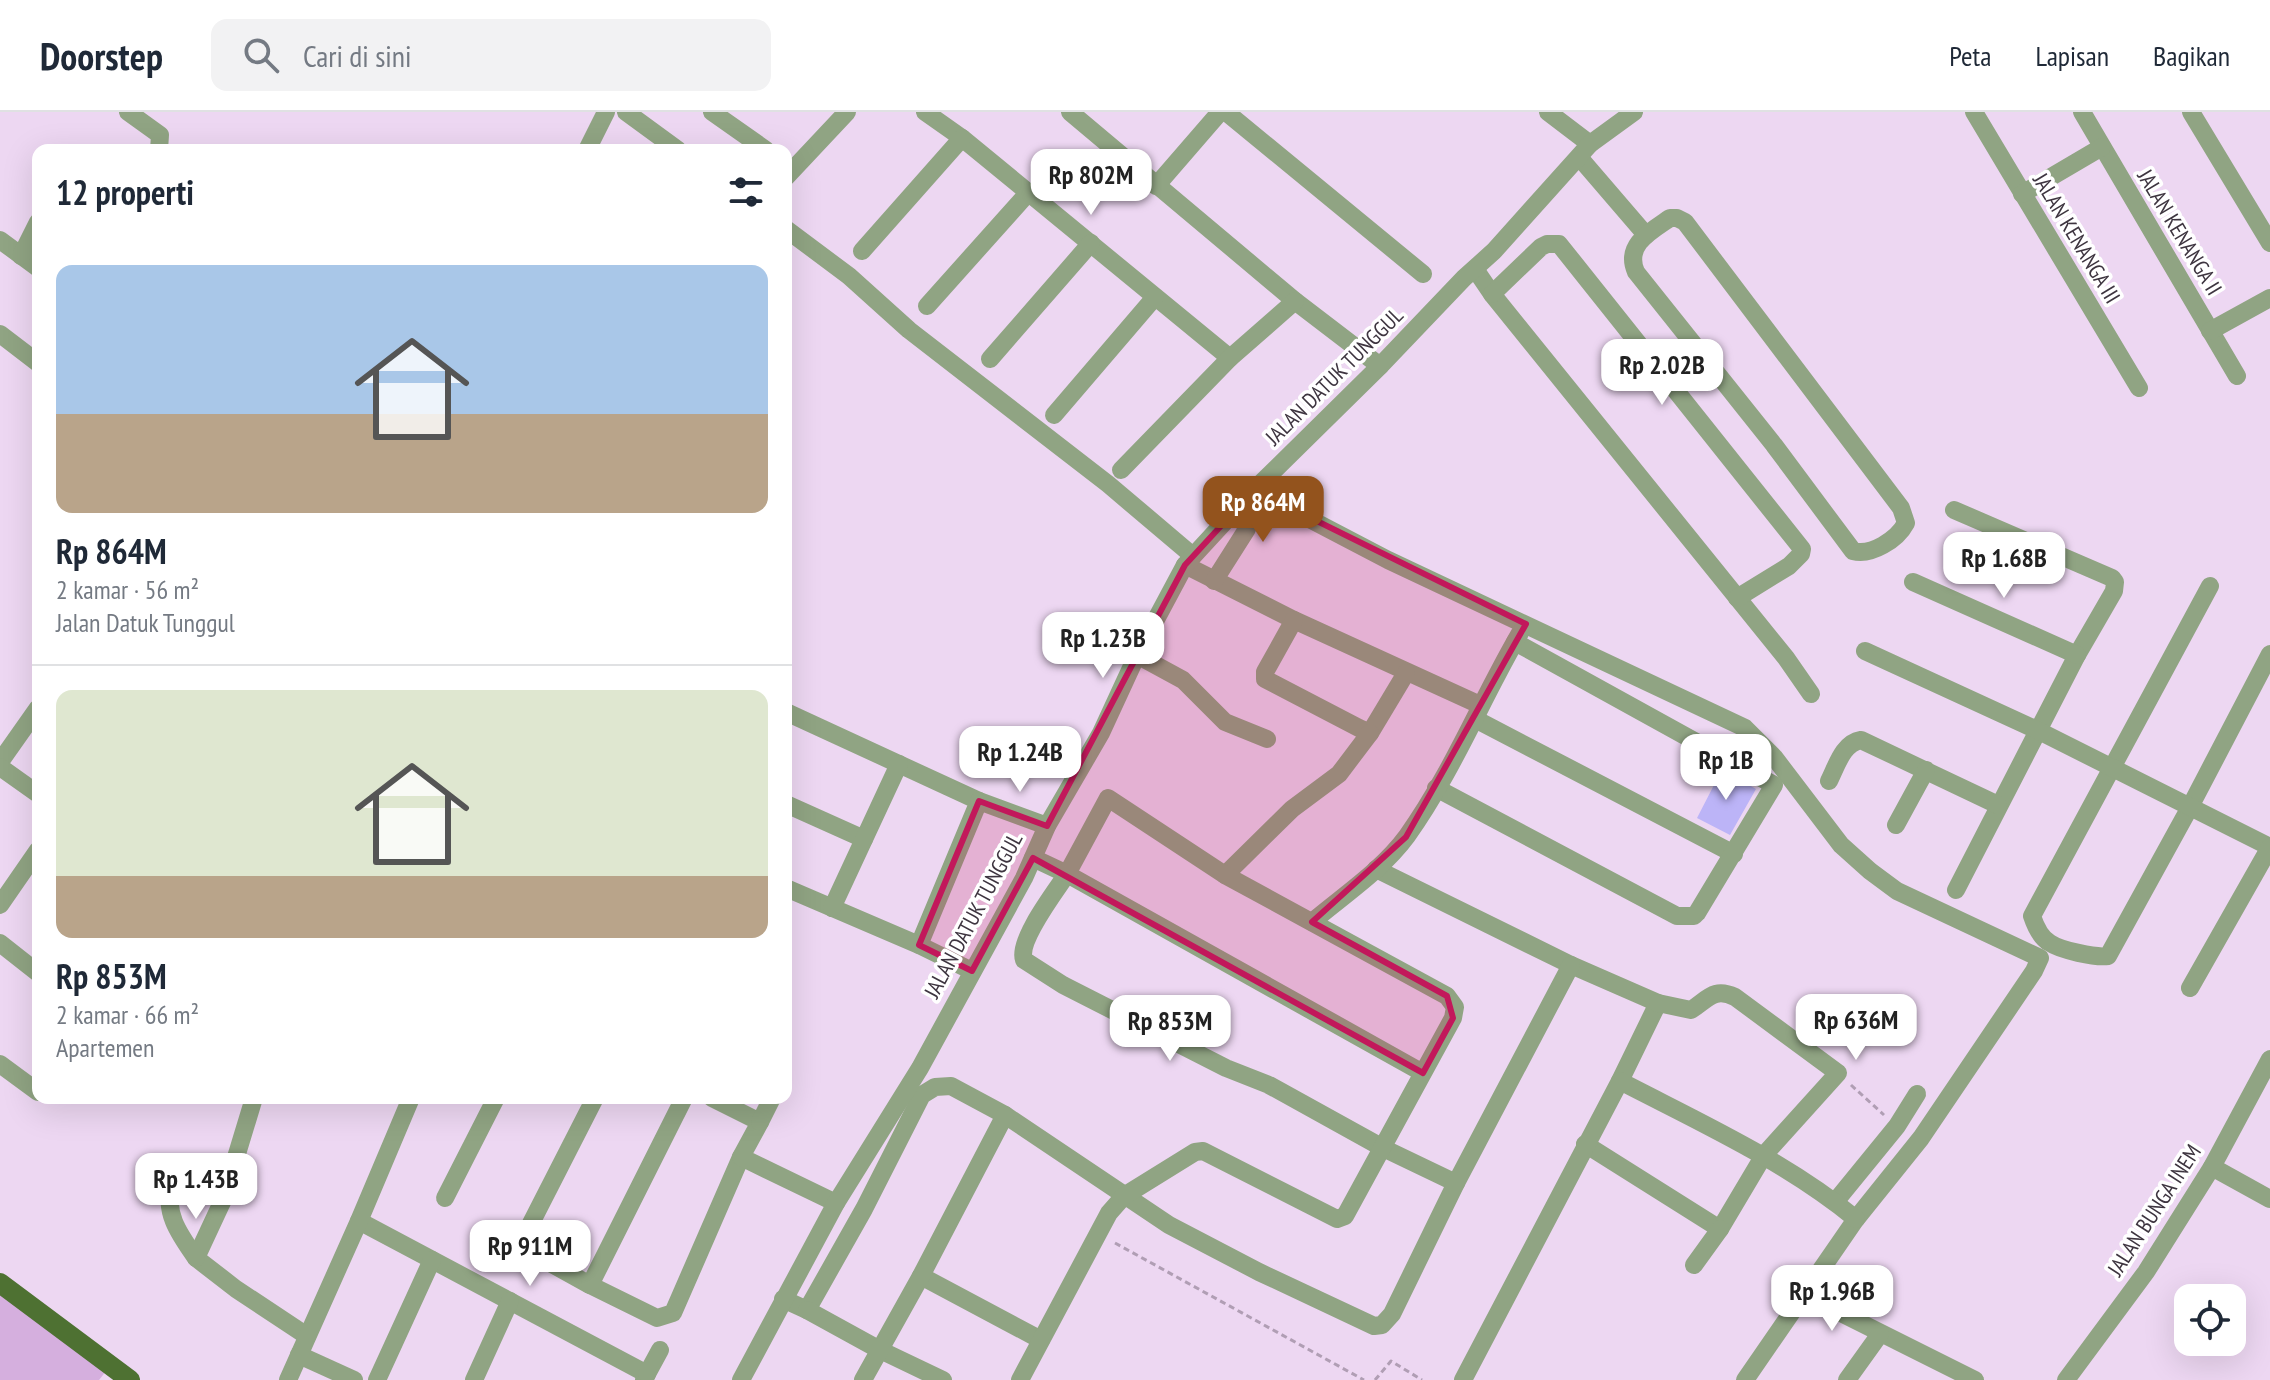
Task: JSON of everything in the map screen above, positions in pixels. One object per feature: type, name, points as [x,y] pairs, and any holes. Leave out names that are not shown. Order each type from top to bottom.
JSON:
[{"type":"main road","points":[[0,1283],[130,1380]]},
{"type":"street","points":[[128,112],[160,135],[159,144]]},
{"type":"street","points":[[590,144],[606,112]]},
{"type":"street","points":[[626,112],[670,144]]},
{"type":"street","points":[[712,112],[757,144]]},
{"type":"street","points":[[792,167],[847,112]]},
{"type":"street","points":[[925,112],[962,138],[1230,358]]},
{"type":"street","points":[[1070,112],[1295,301],[1380,366]]},
{"type":"street","points":[[1156,186],[1220,112]]},
{"type":"street","points":[[1226,112],[1423,274]]},
{"type":"street","points":[[1548,112],[1585,151],[1646,235]]},
{"type":"street","name":"JALAN DATUK TUNGGUL","points":[[741,1380],[836,1203],[920,1068],[1033,858],[1047,826],[1101,733],[1137,655],[1189,561],[1254,490],[1475,269],[1585,151],[1634,112]]},
{"type":"street","name":"JALAN KENANGA III","points":[[1974,112],[2139,388]]},
{"type":"street","name":"JALAN KENANGA II","points":[[2082,112],[2237,376]]},
{"type":"street","points":[[2191,112],[2270,243]]},
{"type":"street","points":[[862,251],[962,138]]},
{"type":"street","points":[[2022,194],[2102,147]]},
{"type":"street","points":[[927,306],[1028,193]]},
{"type":"street","points":[[1670,218],[1685,222],[1893,497],[1906,523],[1902,530],[1871,552],[1853,551],[1774,445],[1636,272],[1633,256],[1636,245],[1646,235],[1670,218]]},
{"type":"street","points":[[792,233],[849,276],[909,330],[1108,484],[1214,581],[1406,673],[1734,854]]},
{"type":"street","points":[[21,256],[32,234]]},
{"type":"street","points":[[0,240],[32,264]]},
{"type":"street","points":[[990,359],[1091,243]]},
{"type":"street","points":[[1492,294],[1541,247],[1559,244],[1802,549],[1789,566],[1737,598]]},
{"type":"street","points":[[1475,269],[1786,658],[1811,694]]},
{"type":"street","points":[[1054,415],[1155,297]]},
{"type":"street","points":[[2210,331],[2270,298]]},
{"type":"street","points":[[1121,470],[1230,358],[1295,301]]},
{"type":"street","points":[[0,334],[32,358]]},
{"type":"street","points":[[1254,490],[1388,560],[1745,728],[1774,757],[1841,845],[1897,891],[2045,950],[2098,958],[2108,956],[2270,654]]},
{"type":"street","points":[[1954,510],[2112,578],[2115,582],[2114,591],[2037,730],[1956,890]]},
{"type":"street","points":[[1214,581],[1247,529],[1245,523],[1232,514]]},
{"type":"street","points":[[1913,582],[2077,655]]},
{"type":"street","points":[[1745,1380],[1856,1219],[1921,1138],[2034,971],[2045,950],[2032,916],[2210,586]]},
{"type":"street","points":[[1294,620],[1265,672],[1265,679],[1370,733]]},
{"type":"street","points":[[1312,922],[1376,869],[1406,837],[1526,624]]},
{"type":"street","points":[[1436,788],[1677,916],[1694,916],[1774,785],[1515,642]]},
{"type":"street","points":[[1865,651],[2037,730],[2270,847],[2190,988]]},
{"type":"street","points":[[1137,655],[1183,680],[1225,722],[1267,739]]},
{"type":"street","points":[[1225,875],[1292,809],[1339,774],[1370,733],[1406,673]]},
{"type":"street","points":[[792,715],[979,801],[1047,826]]},
{"type":"street","points":[[32,717],[0,765],[32,789]]},
{"type":"street","points":[[1829,781],[1846,748],[1861,740],[1998,805]]},
{"type":"street","points":[[832,908],[899,764]]},
{"type":"street","points":[[1896,825],[1926,770]]},
{"type":"street","points":[[1020,1380],[1109,1213],[1124,1196],[1195,1152],[1203,1151],[1337,1219],[1345,1216],[1383,1148],[1453,1018],[1455,1007],[1447,996],[1225,875],[1108,798],[1067,874],[1026,939],[1021,953],[1024,960],[1063,985],[1226,1068],[1269,1085],[1383,1148],[1456,1183]]},
{"type":"street","points":[[919,945],[979,801]]},
{"type":"street","points":[[792,807],[864,839]]},
{"type":"street","points":[[1033,858],[1067,874],[1423,1073]]},
{"type":"street","points":[[0,905],[32,859]]},
{"type":"street","points":[[1376,869],[1571,965],[1658,1003],[1691,1010],[1714,993],[1724,992],[1838,1073],[1764,1155],[1720,1229],[1694,1265]]},
{"type":"street","points":[[792,891],[972,971]]},
{"type":"street","points":[[0,943],[32,968]]},
{"type":"street","points":[[807,1310],[864,1209],[922,1095],[935,1087],[951,1086],[1005,1115],[1169,1225],[1374,1326],[1382,1325],[1392,1314],[1456,1183],[1571,965]]},
{"type":"street","points":[[1463,1380],[1658,1003]]},
{"type":"street","name":"JALAN BUNGA INEM","points":[[2066,1380],[2146,1272],[2212,1167],[2262,1097],[2270,1059]]},
{"type":"street","points":[[0,1064],[32,1088]]},
{"type":"street","points":[[1620,1081],[1764,1155],[1856,1219]]},
{"type":"street","points":[[1835,1202],[1897,1126],[1917,1094]]},
{"type":"street","points":[[196,1258],[223,1200],[252,1104]]},
{"type":"street","points":[[288,1380],[408,1104]]},
{"type":"street","points":[[445,1198],[493,1104]]},
{"type":"street","points":[[592,1104],[525,1235],[523,1248],[657,1318],[673,1313],[741,1157],[769,1104]]},
{"type":"street","points":[[590,1285],[681,1104]]},
{"type":"street","points":[[724,1104],[760,1122]]},
{"type":"street","points":[[863,1380],[1005,1115]]},
{"type":"street","points":[[1585,1144],[1720,1229]]},
{"type":"street","points":[[741,1157],[836,1203]]},
{"type":"street","points":[[2212,1167],[2270,1199]]},
{"type":"street","points":[[172,1182],[168,1196],[174,1228],[196,1258],[307,1336]]},
{"type":"street","points":[[359,1221],[646,1377],[660,1350]]},
{"type":"street","points":[[377,1380],[432,1260]]},
{"type":"street","points":[[921,1276],[1041,1340]]},
{"type":"street","points":[[1803,1294],[1880,1334],[1946,1374],[1975,1380]]},
{"type":"street","points":[[783,1299],[943,1380]]},
{"type":"street","points":[[474,1380],[510,1301]]},
{"type":"street","points":[[1847,1380],[1880,1334]]},
{"type":"street","points":[[299,1355],[354,1380]]},
{"type":"path","points":[[1838,1073],[1897,1126]]},
{"type":"path","points":[[1098,1234],[1364,1380]]},
{"type":"path","points":[[1375,1380],[1391,1361],[1422,1380]]},
{"type":"highlighted area","points":[[1254,490],[1526,624],[1406,837],[1312,922],[1447,996],[1453,1018],[1423,1073],[1033,858],[972,971],[919,945],[979,801],[1047,826],[1185,565]]},
{"type":"shaded area","points":[[0,1281],[110,1366],[99,1380],[0,1380]]},
{"type":"building","points":[[1719,768],[1756,789],[1730,835],[1697,818]]}]
